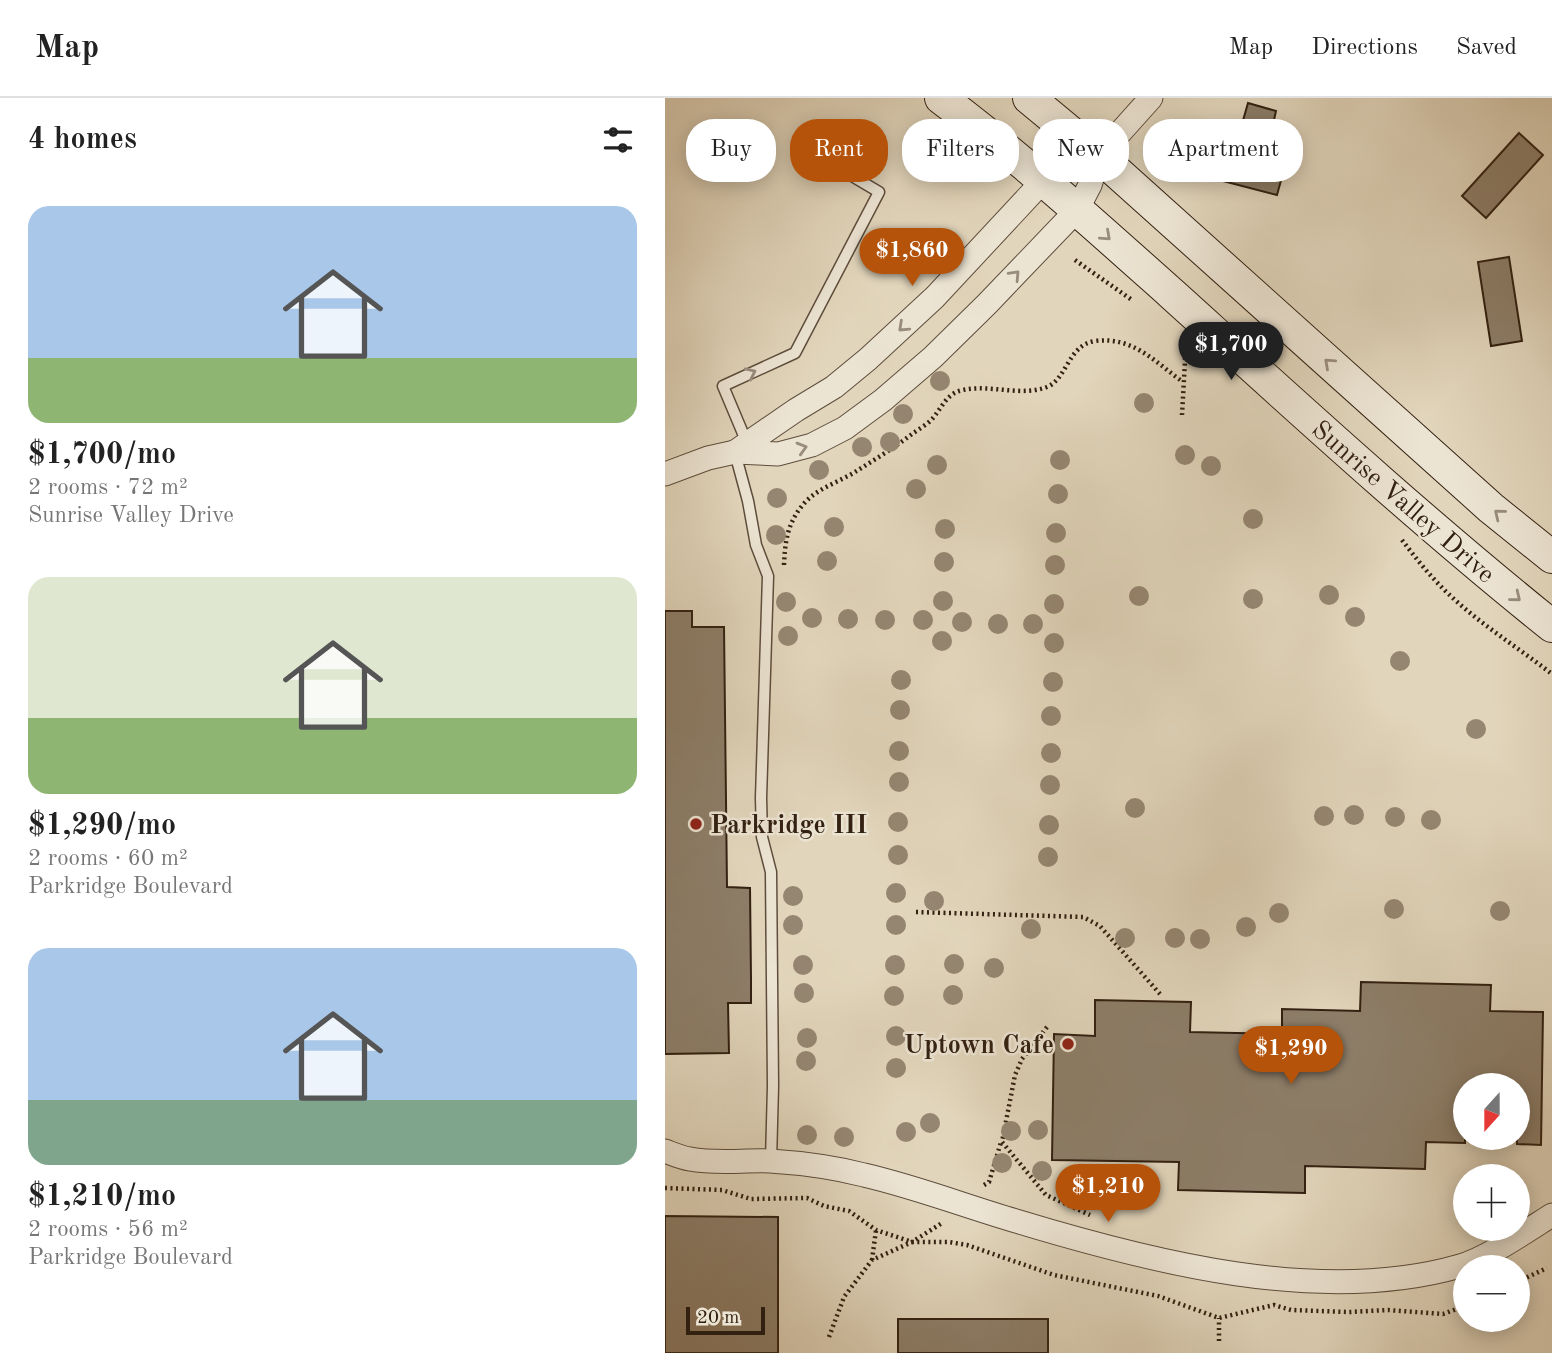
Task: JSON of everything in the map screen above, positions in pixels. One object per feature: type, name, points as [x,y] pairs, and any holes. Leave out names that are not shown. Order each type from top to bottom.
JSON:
[{"type":"main road","name":"Sunrise Valley Drive","points":[[941,98],[1033,172]]},
{"type":"main road","name":"Sunrise Valley Drive","points":[[1029,98],[1054,119]]},
{"type":"main road","name":"Sunrise Valley Drive","points":[[1044,182],[1430,526],[1552,626]]},
{"type":"main road","name":"Sunrise Valley Drive","points":[[1128,182],[1470,489],[1552,557]]},
{"type":"street","points":[[1129,123],[1151,98]]},
{"type":"street","points":[[665,474],[741,447],[834,387],[935,297],[1042,182]]},
{"type":"street","points":[[741,447],[778,454],[812,445],[845,428],[933,357],[987,304],[1077,210],[1091,182]]},
{"type":"street","points":[[665,1151],[690,1159],[829,1166],[913,1186],[1016,1221],[1130,1253],[1224,1271],[1306,1282],[1389,1281],[1462,1266],[1520,1236],[1552,1215]]},
{"type":"lane","points":[[771,1161],[771,872],[762,837],[761,798],[768,576],[756,545],[741,447],[723,386],[795,353],[879,192],[862,182]]},
{"type":"path","points":[[1182,415],[1187,339]]},
{"type":"path","points":[[784,577],[786,532],[800,507],[812,495],[892,449],[932,420],[947,397],[962,390],[993,388],[1029,392],[1051,386],[1076,350],[1094,341],[1127,342],[1145,352],[1183,382]]},
{"type":"path","points":[[916,912],[1083,917],[1100,926],[1160,994]]},
{"type":"path","points":[[958,1201],[989,1182],[1002,1142],[1015,1075],[1022,1059],[1047,1027]]},
{"type":"path","points":[[1002,1142],[1046,1195],[1092,1216]]},
{"type":"path","points":[[665,1188],[722,1190],[751,1199],[807,1198],[824,1206],[849,1211],[876,1230],[912,1242],[967,1245],[1054,1275],[1158,1296],[1219,1318],[1274,1304],[1291,1310],[1388,1310],[1443,1314],[1453,1310]]},
{"type":"path","points":[[829,1337],[844,1297],[871,1260],[876,1230]]},
{"type":"path","points":[[871,1260],[912,1242]]},
{"type":"path","points":[[1530,1276],[1547,1268]]},
{"type":"path","points":[[1219,1318],[1219,1341]]},
{"type":"building","points":[[1248,103],[1276,111],[1274,119],[1243,119]]},
{"type":"building","points":[[1519,133],[1543,155],[1486,218],[1462,196]]},
{"type":"building","points":[[1227,182],[1281,182],[1277,195]]},
{"type":"building","points":[[1509,257],[1522,341],[1491,346],[1478,262]]},
{"type":"building","name":"Parkridge III","points":[[665,611],[692,611],[692,627],[724,627],[727,887],[750,888],[751,1003],[728,1003],[729,1053],[665,1054]]},
{"type":"building","points":[[1361,982],[1491,985],[1490,1011],[1543,1012],[1541,1145],[1530,1145],[1530,1073],[1453,1073],[1453,1143],[1426,1142],[1425,1169],[1305,1166],[1305,1193],[1178,1190],[1179,1162],[1052,1160],[1054,1034],[1095,1036],[1095,1000],[1191,1002],[1190,1032],[1282,1034],[1282,1009],[1360,1011]]},
{"type":"building","points":[[665,1216],[778,1217],[778,1353],[665,1353]]},
{"type":"building","points":[[898,1319],[1048,1319],[1048,1353],[898,1353]]},
{"type":"place","name":"Parkridge III","points":[[696,824]]},
{"type":"place","name":"Uptown Cafe","points":[[1068,1044]]}]
